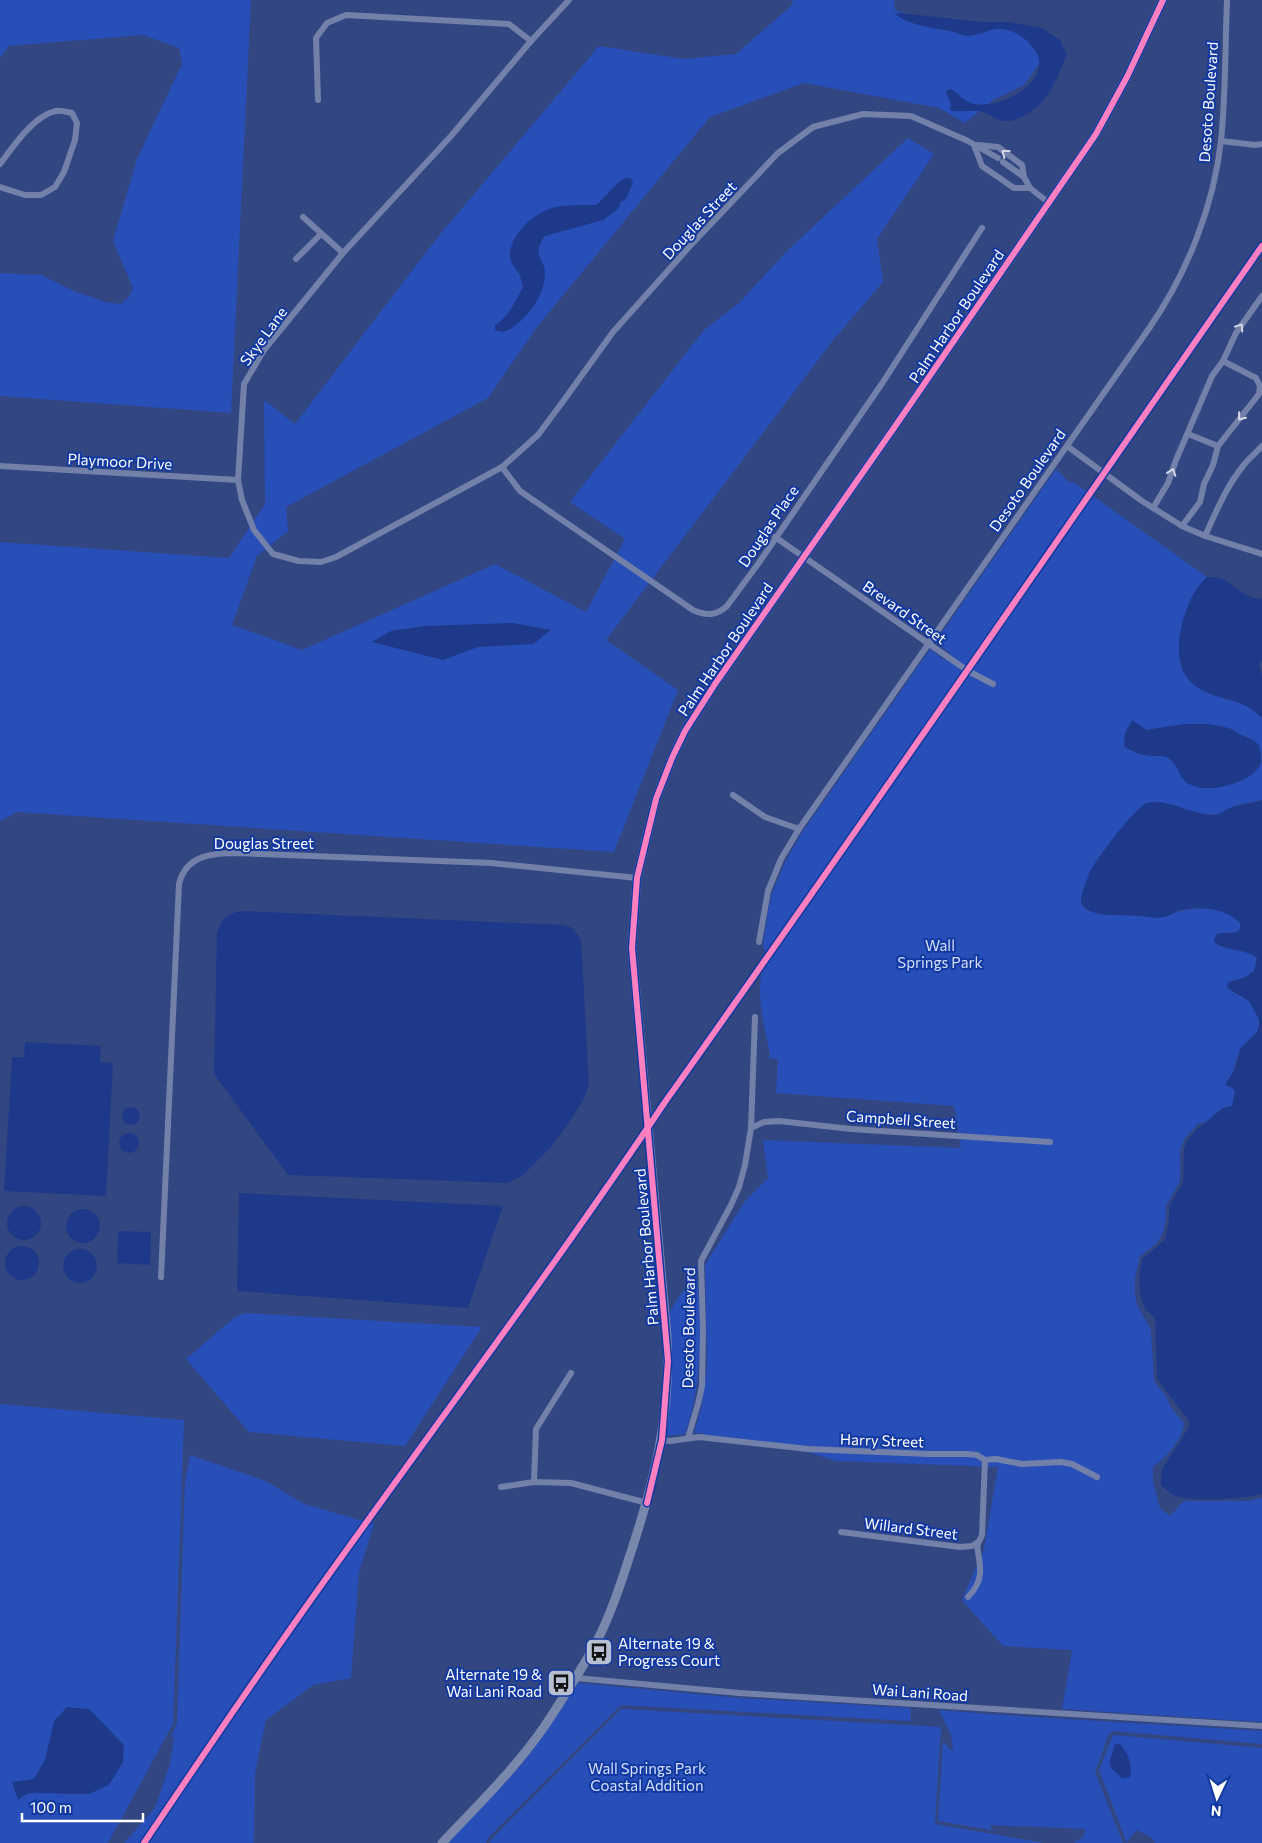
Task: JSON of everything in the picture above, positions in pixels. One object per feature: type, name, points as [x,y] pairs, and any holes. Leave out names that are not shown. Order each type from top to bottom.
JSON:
[{"type":"main road","name":"Palm Harbor Boulevard","points":[[442,1843],[518,1760],[543,1728],[576,1678],[596,1642],[618,1593],[647,1503],[662,1440],[668,1360],[632,948],[637,878],[656,799],[672,758],[685,731],[715,684],[1096,134],[1127,77],[1163,0]]},
{"type":"street","name":"Skye Lane","points":[[502,467],[336,557],[321,562],[299,561],[273,554],[254,530],[242,500],[238,480],[244,384],[264,350],[342,254],[451,136],[530,41],[569,0]]},
{"type":"street","name":"Desoto Boulevard","points":[[759,942],[764,910],[771,885],[781,859],[799,829],[1154,322],[1176,282],[1200,226],[1215,172],[1221,141],[1227,0]]},
{"type":"street","points":[[318,100],[316,38],[327,22],[346,15],[509,24],[530,41]]},
{"type":"street","points":[[0,164],[22,135],[45,114],[58,110],[72,114],[77,123],[75,140],[64,172],[55,188],[41,195],[26,194],[0,187]]},
{"type":"street","name":"Douglas Street","points":[[502,467],[538,434],[613,332],[690,246],[778,153],[813,127],[863,114],[911,116],[974,145],[1001,160],[1024,177],[1030,188],[1049,203]]},
{"type":"street","points":[[1221,141],[1255,145],[1262,144]]},
{"type":"street","points":[[974,145],[998,147],[1022,165],[1024,177]]},
{"type":"street","name":"Douglas Street","points":[[974,145],[982,166],[1014,188],[1030,188]]},
{"type":"street","points":[[303,217],[342,254]]},
{"type":"street","name":"Douglas Place","points":[[502,467],[520,491],[693,610],[702,614],[721,612],[758,564],[884,382],[982,228]]},
{"type":"street","points":[[296,259],[321,234]]},
{"type":"street","points":[[1153,508],[1168,483],[1212,376],[1223,361],[1236,333],[1262,296]]},
{"type":"street","points":[[1182,526],[1200,502],[1204,484],[1213,465],[1218,446],[1261,392],[1256,378],[1223,361]]},
{"type":"street","points":[[1188,434],[1218,446]]},
{"type":"street","points":[[1066,446],[1153,508],[1182,526],[1205,536],[1262,554]]},
{"type":"street","points":[[1205,536],[1230,483],[1262,446]]},
{"type":"street","name":"Playmoor Drive","points":[[0,466],[238,480]]},
{"type":"street","name":"Brevard Street","points":[[775,537],[968,671],[993,684]]},
{"type":"street","points":[[733,795],[765,817],[799,829]]},
{"type":"street","name":"Douglas Street","points":[[161,1277],[179,884],[181,875],[187,867],[202,857],[238,853],[490,863],[637,878]]},
{"type":"street","name":"Desoto Boulevard","points":[[688,1438],[702,1386],[701,1261],[739,1187],[745,1165],[751,1128],[756,1018]]},
{"type":"street","name":"Campbell Street","points":[[751,1128],[764,1122],[779,1121],[851,1129],[1050,1142]]},
{"type":"street","points":[[534,1482],[536,1429],[571,1374]]},
{"type":"street","name":"Harry Street","points":[[662,1440],[707,1438],[808,1449],[967,1454],[977,1455],[985,1460],[996,1459],[1032,1464],[1061,1462],[1072,1464],[1097,1477]]},
{"type":"street","points":[[968,1597],[978,1586],[980,1576],[977,1546],[982,1535],[985,1460]]},
{"type":"street","points":[[501,1487],[534,1482],[571,1484],[647,1503]]},
{"type":"street","name":"Willard Street","points":[[841,1532],[960,1547],[972,1546],[978,1542]]},
{"type":"street","name":"Wai Lani Road","points":[[576,1678],[739,1693],[1262,1726]]},
{"type":"green space","points":[[0,0],[251,0],[231,413],[0,396],[0,273],[41,275],[74,291],[106,302],[121,304],[129,297],[133,288],[113,241],[137,159],[182,64],[179,48],[143,35],[9,46],[0,58]]},
{"type":"green space","points":[[793,0],[894,0],[895,10],[934,24],[994,25],[1023,31],[1042,60],[1024,85],[993,100],[965,123],[939,108],[804,83],[710,117],[537,327],[488,398],[286,507],[288,531],[257,556],[232,625],[302,650],[495,564],[586,612],[625,539],[570,502],[704,330],[739,303],[788,250],[908,138],[934,154],[877,239],[883,282],[834,339],[606,640],[678,690],[614,852],[17,812],[0,821],[0,542],[229,558],[265,504],[264,400],[295,424],[437,238],[599,46],[684,59],[736,54],[792,5]]},
{"type":"green space","name":"Wall Springs Park","points":[[1056,469],[1070,483],[1072,481],[1207,577],[1197,588],[1179,638],[1224,699],[1244,705],[1262,718],[1262,800],[1234,806],[1220,815],[1200,814],[1156,803],[1124,826],[1096,861],[1084,888],[1081,904],[1085,909],[1091,911],[1154,917],[1188,909],[1220,911],[1228,914],[1240,923],[1240,928],[1238,932],[1216,935],[1218,945],[1251,953],[1257,957],[1254,971],[1227,988],[1249,1001],[1259,1019],[1257,1032],[1240,1049],[1232,1075],[1226,1083],[1227,1086],[1235,1091],[1232,1106],[1220,1110],[1205,1123],[1199,1123],[1185,1138],[1180,1149],[1180,1181],[1166,1206],[1163,1232],[1157,1243],[1140,1256],[1135,1277],[1135,1294],[1137,1305],[1151,1330],[1154,1381],[1167,1398],[1171,1408],[1184,1423],[1181,1436],[1177,1442],[1153,1467],[1153,1482],[1160,1508],[1170,1516],[1184,1501],[1248,1501],[1262,1498],[1262,1722],[1062,1709],[1072,1650],[1003,1646],[962,1600],[984,1549],[998,1467],[836,1461],[807,1452],[703,1438],[703,1433],[694,1433],[702,1405],[707,1365],[705,1265],[745,1201],[768,1178],[763,1140],[961,1148],[954,1106],[776,1093],[778,1059],[769,1058],[770,1054],[761,1006],[760,981],[767,961],[763,945],[772,893],[785,862],[803,831],[930,649],[944,660],[950,653],[935,642]]},
{"type":"green space","points":[[697,1275],[700,1315],[700,1356],[695,1396],[685,1434],[667,1436],[672,1364],[669,1313],[678,1298]]},
{"type":"green space","points":[[245,1313],[482,1327],[405,1446],[249,1432],[186,1359],[235,1317]]},
{"type":"green space","points":[[0,1404],[184,1420],[173,1724],[108,1843],[0,1843]]},
{"type":"green space","points":[[190,1455],[266,1481],[304,1504],[374,1524],[359,1572],[351,1678],[313,1685],[266,1720],[255,1773],[254,1843],[124,1843],[155,1808],[170,1764],[174,1738],[171,1736],[177,1724],[185,1482]]},
{"type":"green space","points":[[578,1683],[739,1698],[910,1708],[911,1721],[621,1705],[488,1838],[486,1843],[448,1843],[522,1764]]},
{"type":"green space","name":"Wall Springs Park Coastal Addition","points":[[621,1709],[941,1727],[935,1824],[1044,1843],[490,1843]]},
{"type":"green space","points":[[939,1710],[1262,1731],[1262,1744],[1113,1731],[1109,1734],[1095,1772],[1123,1843],[1073,1843],[1083,1837],[1086,1829],[989,1825],[997,1831],[938,1821],[943,1742],[952,1751],[953,1749],[951,1735]]},
{"type":"green space","points":[[1113,1735],[1262,1748],[1262,1843],[1155,1843],[1152,1838],[1137,1830],[1127,1843],[1099,1770]]},
{"type":"shaded area","points":[[895,14],[982,22],[1009,22],[1042,28],[1060,40],[1067,55],[1051,90],[1037,106],[1018,119],[1002,121],[980,111],[950,110],[951,104],[946,92],[949,89],[968,102],[981,105],[1003,100],[1025,88],[1038,71],[1039,61],[1034,49],[1017,34],[1003,29],[967,36],[914,24]]},
{"type":"shaded area","points":[[630,178],[633,182],[626,199],[621,202],[618,209],[603,220],[545,236],[539,248],[545,276],[539,297],[527,315],[516,325],[509,330],[495,330],[495,325],[508,313],[523,287],[520,276],[510,259],[513,241],[522,228],[534,217],[552,208],[571,205],[596,205],[619,182]]},
{"type":"shaded area","points":[[1207,577],[1223,579],[1247,595],[1262,599],[1262,660],[1259,665],[1262,675],[1262,718],[1238,702],[1213,695],[1197,687],[1187,678],[1182,667],[1179,639],[1182,625],[1191,599],[1197,588]]},
{"type":"shaded area","points":[[513,623],[551,630],[533,644],[478,647],[443,660],[372,642],[391,631],[425,626]]},
{"type":"shaded area","points":[[1132,720],[1147,730],[1197,724],[1230,729],[1258,744],[1261,751],[1261,763],[1249,776],[1240,781],[1218,787],[1197,787],[1185,781],[1168,758],[1141,754],[1124,746],[1125,733]]},
{"type":"shaded area","points":[[1262,800],[1262,1494],[1231,1498],[1185,1498],[1171,1493],[1161,1485],[1162,1469],[1189,1427],[1189,1421],[1157,1379],[1155,1318],[1144,1307],[1139,1284],[1142,1259],[1165,1240],[1169,1220],[1169,1207],[1183,1182],[1184,1149],[1188,1139],[1223,1108],[1232,1106],[1235,1091],[1225,1085],[1235,1069],[1240,1049],[1257,1032],[1259,1019],[1249,1001],[1227,988],[1228,982],[1246,977],[1254,971],[1257,958],[1214,942],[1216,935],[1235,933],[1240,929],[1240,923],[1228,914],[1220,911],[1194,908],[1157,918],[1107,915],[1086,909],[1081,904],[1081,900],[1089,874],[1099,858],[1133,814],[1147,803],[1171,804],[1211,815]]},
{"type":"shaded area","points":[[244,911],[564,925],[572,928],[581,939],[589,1085],[583,1100],[550,1148],[522,1176],[507,1183],[288,1175],[214,1074],[217,932],[227,916]]},
{"type":"shaded area","points":[[25,1042],[101,1046],[100,1062],[113,1063],[106,1196],[4,1191],[12,1057],[24,1057]]},
{"type":"shaded area","points":[[127,1107],[135,1107],[140,1112],[138,1123],[127,1125],[122,1120],[122,1112]]},
{"type":"shaded area","points":[[129,1133],[136,1136],[139,1143],[136,1150],[129,1153],[122,1150],[119,1143],[122,1136]]},
{"type":"shaded area","points":[[239,1193],[503,1206],[468,1308],[237,1291]]},
{"type":"shaded area","points":[[24,1206],[31,1207],[36,1211],[40,1216],[40,1230],[36,1235],[31,1239],[24,1240],[17,1239],[12,1235],[8,1230],[7,1223],[8,1216],[12,1211],[17,1207]]},
{"type":"shaded area","points":[[83,1209],[90,1210],[95,1214],[99,1219],[99,1233],[95,1238],[90,1242],[83,1243],[76,1242],[71,1238],[67,1233],[66,1226],[67,1219],[71,1214],[76,1210]]},
{"type":"shaded area","points":[[118,1231],[151,1232],[150,1265],[117,1263]]},
{"type":"shaded area","points":[[22,1246],[29,1247],[34,1251],[38,1256],[38,1270],[34,1275],[29,1279],[22,1280],[15,1279],[10,1275],[6,1270],[5,1263],[6,1256],[10,1251],[15,1247]]},
{"type":"shaded area","points":[[80,1249],[87,1250],[92,1254],[96,1259],[96,1273],[92,1278],[87,1282],[80,1283],[73,1282],[68,1278],[64,1273],[63,1266],[64,1259],[68,1254],[73,1250]]},
{"type":"shaded area","points":[[67,1707],[89,1709],[124,1745],[123,1762],[109,1785],[89,1794],[28,1793],[18,1800],[12,1782],[34,1779],[45,1760],[54,1721]]},
{"type":"shaded area","points":[[1115,1744],[1120,1744],[1127,1755],[1131,1768],[1130,1777],[1122,1778],[1111,1768],[1110,1760]]},
{"type":"cycle path","points":[[647,1503],[662,1440],[668,1361],[632,948],[637,878],[656,799],[685,731],[715,684],[1096,134],[1127,77],[1163,0]]},
{"type":"cycle path","points":[[144,1843],[292,1626],[586,1217],[1262,246]]},
{"type":"place","name":"Alternate 19 & Progress Court","points":[[599,1652]]},
{"type":"place","name":"Alternate 19 & Wai Lani Road","points":[[561,1683]]}]
